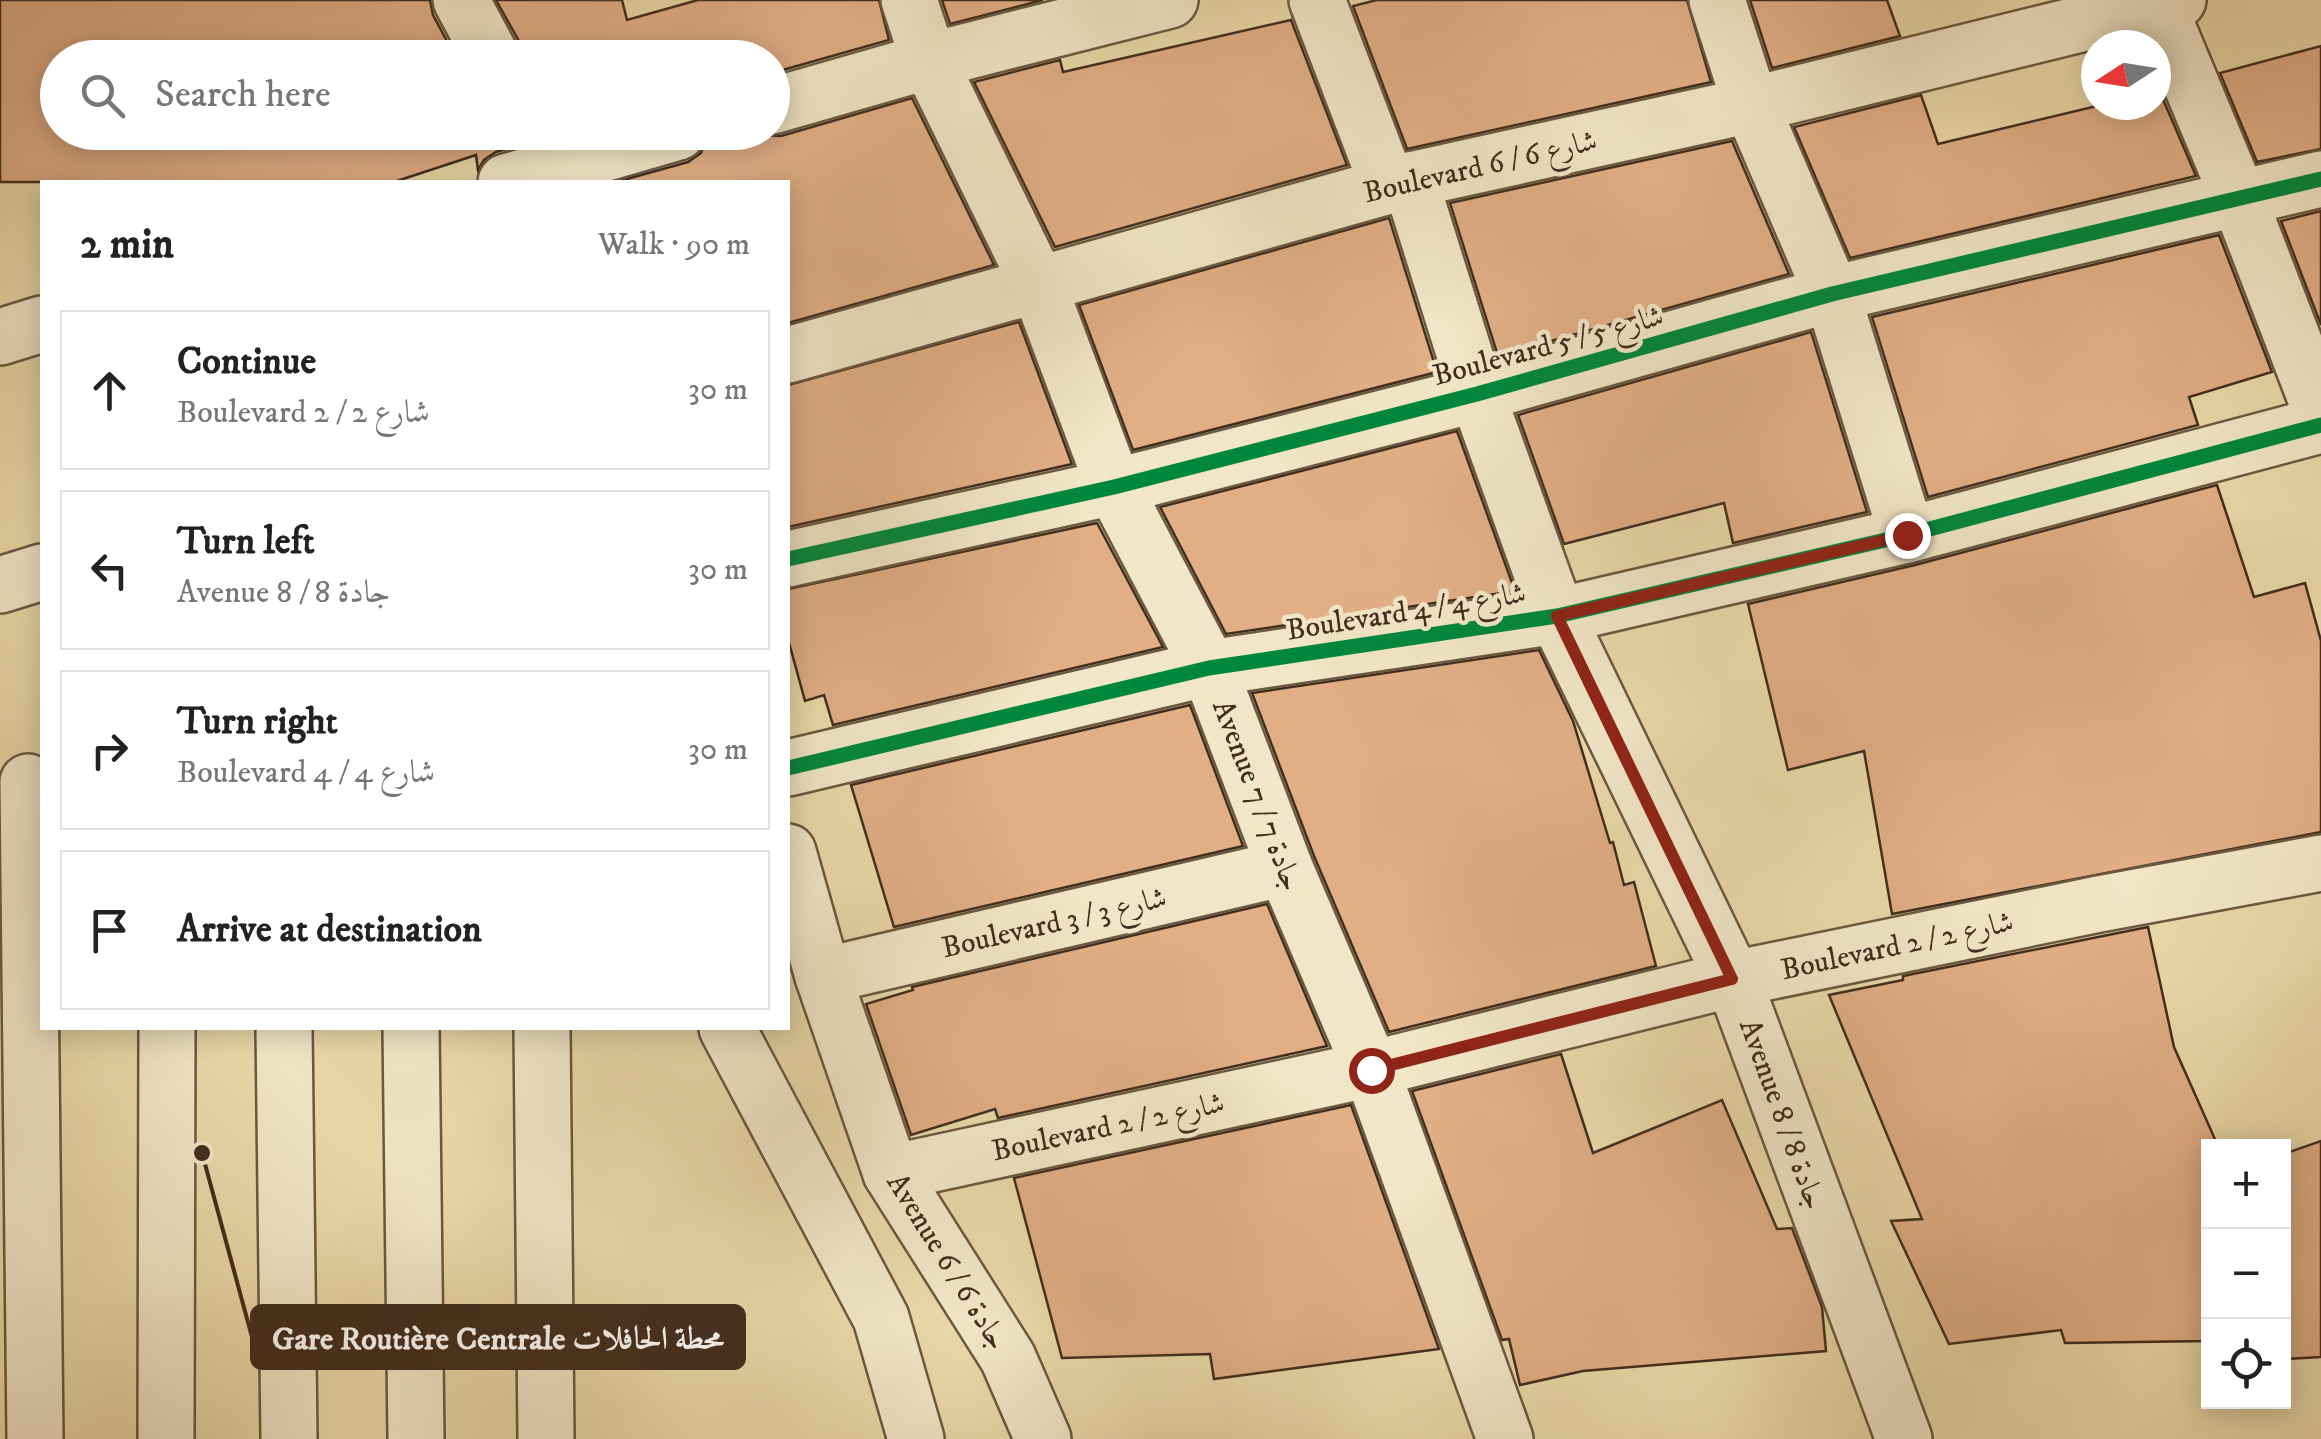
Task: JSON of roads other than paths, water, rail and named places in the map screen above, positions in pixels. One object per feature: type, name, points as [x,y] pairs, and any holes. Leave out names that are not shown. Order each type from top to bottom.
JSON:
[{"type":"street","points":[[461,0],[482,40]]},
{"type":"street","name":"Avenue 7 / جادة 7","points":[[909,0],[929,61],[1038,284],[1114,488],[1209,668],[1285,868],[1371,1070],[1505,1439]]},
{"type":"street","points":[[790,101],[1170,0]]},
{"type":"street","name":"Avenue 8 / جادة 8","points":[[1317,0],[1399,183],[1557,616],[1732,979],[1904,1439]]},
{"type":"street","points":[[1717,0],[1750,105],[1832,294],[1907,535]]},
{"type":"street","points":[[2164,2],[2321,412]]},
{"type":"street","name":"Boulevard 6 / شارع 6","points":[[790,354],[1399,183],[1750,105],[2164,2]]},
{"type":"street","points":[[536,166],[603,150]]},
{"type":"street","name":"Boulevard 5 / شارع 5","points":[[790,559],[1114,488],[1477,394],[1832,294],[2321,179]]},
{"type":"street","points":[[0,337],[40,325]]},
{"type":"street","name":"Boulevard 4 / شارع 4","points":[[790,768],[1209,668],[1557,616],[1907,535],[2321,425]]},
{"type":"street","points":[[0,584],[40,573]]},
{"type":"street","points":[[24,784],[35,1439]]},
{"type":"street","name":"Avenue 6 / جادة 6","points":[[790,859],[823,976],[891,1173],[1008,1358],[1043,1439]]},
{"type":"street","name":"Boulevard 2 / شارع 2","points":[[891,1173],[1371,1070],[1732,979],[2321,863]]},
{"type":"street","name":"Boulevard 3 / شارع 3","points":[[823,976],[1285,868]]},
{"type":"street","points":[[166,1439],[167,1030]]},
{"type":"street","points":[[284,1030],[288,1439]]},
{"type":"street","points":[[411,1030],[416,1439]]},
{"type":"street","points":[[542,1030],[546,1439]]},
{"type":"street","points":[[728,1030],[880,1318],[916,1439]]},
{"type":"place","name":"Gare Routière Centrale محطة الحافلات","points":[[202,1153]]}]
